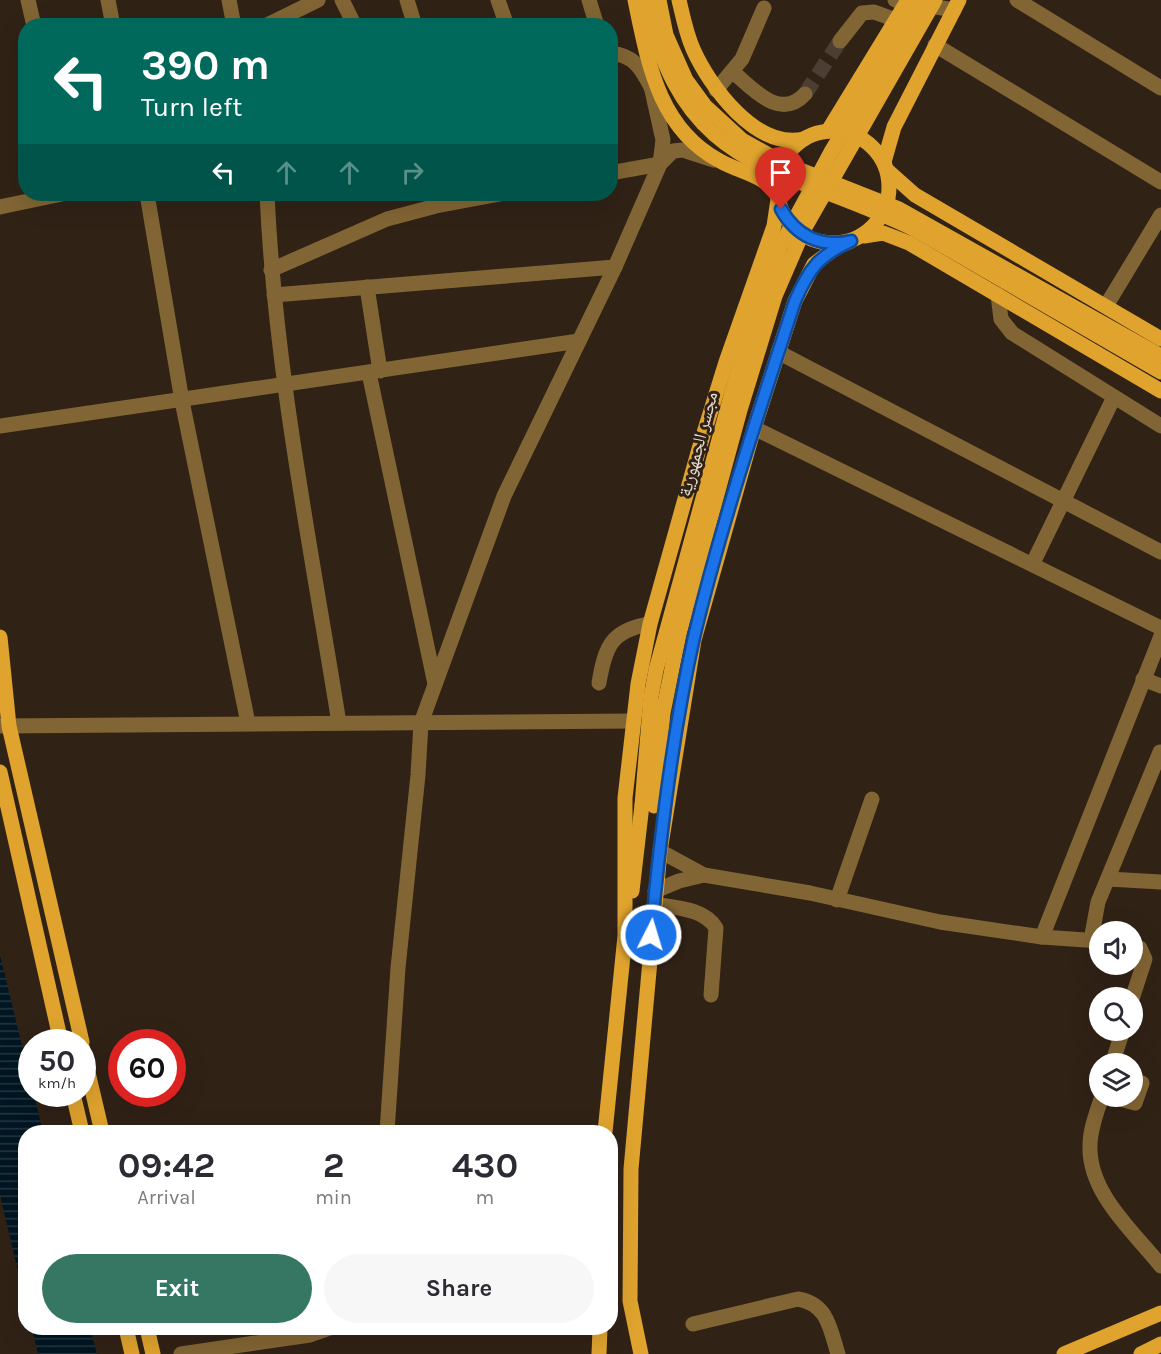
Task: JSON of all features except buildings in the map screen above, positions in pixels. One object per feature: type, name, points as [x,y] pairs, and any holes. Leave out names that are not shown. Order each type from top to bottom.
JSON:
[{"type":"main road","points":[[635,0],[648,62],[663,102],[678,126],[697,147],[724,164],[763,180],[778,198],[793,227],[810,239],[830,244],[883,233],[896,237],[1161,391]]},
{"type":"main road","points":[[646,0],[658,47],[673,83],[694,113],[731,148],[777,174],[874,210],[916,230],[1161,372]]},
{"type":"main road","points":[[659,0],[666,35],[686,80],[711,112],[742,140],[785,164],[899,209],[1161,356]]},
{"type":"main road","points":[[679,0],[692,47],[717,90],[739,114],[767,134],[782,141],[804,139],[828,131],[847,132],[865,140],[906,189],[1161,339]]},
{"type":"main road","name":"مجسر الجمهورية","points":[[654,902],[648,805],[651,698],[656,670],[731,396],[766,282],[780,247],[815,180],[923,0]]},
{"type":"main road","name":"مجسر الجمهورية","points":[[625,936],[639,846],[679,634],[740,410],[775,296],[804,229],[935,0]]},
{"type":"main road","points":[[828,131],[896,20],[903,1]]},
{"type":"main road","points":[[641,1354],[630,1301],[631,1170],[660,851],[694,640],[754,428],[778,352],[807,275],[824,256],[876,225],[886,209],[890,190],[886,167],[894,127],[957,5]]},
{"type":"main road","points":[[606,1125],[625,936],[623,828],[632,722],[650,624],[726,362],[774,226],[778,177],[784,159],[804,139]]},
{"type":"main road","points":[[0,637],[4,726],[78,1029]]},
{"type":"main road","points":[[0,772],[58,1029]]},
{"type":"main road","points":[[96,1106],[100,1125]]},
{"type":"main road","points":[[76,1107],[80,1125]]},
{"type":"main road","points":[[1064,1354],[1161,1312]]},
{"type":"main road","points":[[128,1335],[132,1354]]},
{"type":"main road","points":[[149,1335],[153,1354]]},
{"type":"main road","points":[[599,1354],[600,1335]]},
{"type":"main road","points":[[1141,1354],[1161,1344]]},
{"type":"street","points":[[28,0],[32,18]]},
{"type":"street","points":[[108,0],[111,18]]},
{"type":"street","points":[[229,0],[232,18]]},
{"type":"street","points":[[281,18],[318,0]]},
{"type":"street","points":[[342,0],[351,18]]},
{"type":"street","points":[[407,0],[413,18]]},
{"type":"street","points":[[498,0],[504,18]]},
{"type":"street","points":[[589,0],[595,18]]},
{"type":"street","points":[[1017,0],[1038,5],[1161,88]]},
{"type":"street","points":[[903,1],[957,5]]},
{"type":"street","points":[[717,90],[745,55],[764,8]]},
{"type":"street","points":[[840,41],[862,13],[874,12],[896,20]]},
{"type":"street","points":[[935,45],[1161,182]]},
{"type":"street","points":[[618,55],[634,60],[663,102]]},
{"type":"street","points":[[387,1125],[398,968],[418,775],[421,723],[504,496],[615,267],[660,164],[663,140],[650,85],[648,62]]},
{"type":"street","points":[[733,72],[766,99],[778,105],[792,104],[805,94]]},
{"type":"street","points":[[618,172],[660,164],[673,152],[683,150],[724,164]]},
{"type":"street","points":[[0,207],[29,201]]},
{"type":"street","points":[[148,201],[182,401],[248,723]]},
{"type":"street","points":[[267,201],[271,270],[285,385],[339,723]]},
{"type":"street","points":[[271,270],[387,219],[463,201]]},
{"type":"street","points":[[1106,306],[1161,215]]},
{"type":"street","points":[[274,295],[615,267]]},
{"type":"street","points":[[367,287],[374,372],[435,684]]},
{"type":"street","points":[[998,295],[1001,319],[1012,333],[1161,426]]},
{"type":"street","points":[[0,426],[579,341]]},
{"type":"street","points":[[778,352],[1161,552]]},
{"type":"street","points":[[1033,563],[1113,398]]},
{"type":"street","points":[[754,428],[1033,563],[1161,628]]},
{"type":"street","points":[[599,683],[604,654],[612,640],[631,627],[650,624]]},
{"type":"street","points":[[1042,938],[1161,636]]},
{"type":"street","points":[[1143,678],[1161,686]]},
{"type":"street","points":[[4,726],[632,722]]},
{"type":"street","points":[[1097,921],[1098,902],[1160,752]]},
{"type":"street","points":[[837,900],[872,799]]},
{"type":"street","points":[[660,851],[704,875],[940,922],[1042,938],[1089,941]]},
{"type":"street","points":[[654,902],[679,881],[704,875]]},
{"type":"street","points":[[1108,879],[1161,882]]},
{"type":"street","points":[[654,902],[699,913],[711,919],[716,928],[711,995]]},
{"type":"street","points":[[1099,1107],[1089,1147],[1094,1173],[1106,1197],[1161,1266]]},
{"type":"street","points":[[693,1324],[798,1299],[810,1301],[819,1306],[826,1316],[838,1354]]},
{"type":"street","points":[[182,1354],[310,1335]]},
{"type":"water","points":[[0,955],[18,1029],[18,1107],[37,1107],[41,1125],[18,1125],[18,1271],[0,1195]]},
{"type":"water","points":[[34,1335],[92,1335],[97,1354],[38,1354]]},
{"type":"tunnel","points":[[805,94],[840,41]]},
{"type":"route","points":[[651,935],[676,739],[694,640],[706,591],[754,428],[795,301],[814,264],[851,241],[830,244],[810,239],[793,227],[781,209]]}]
